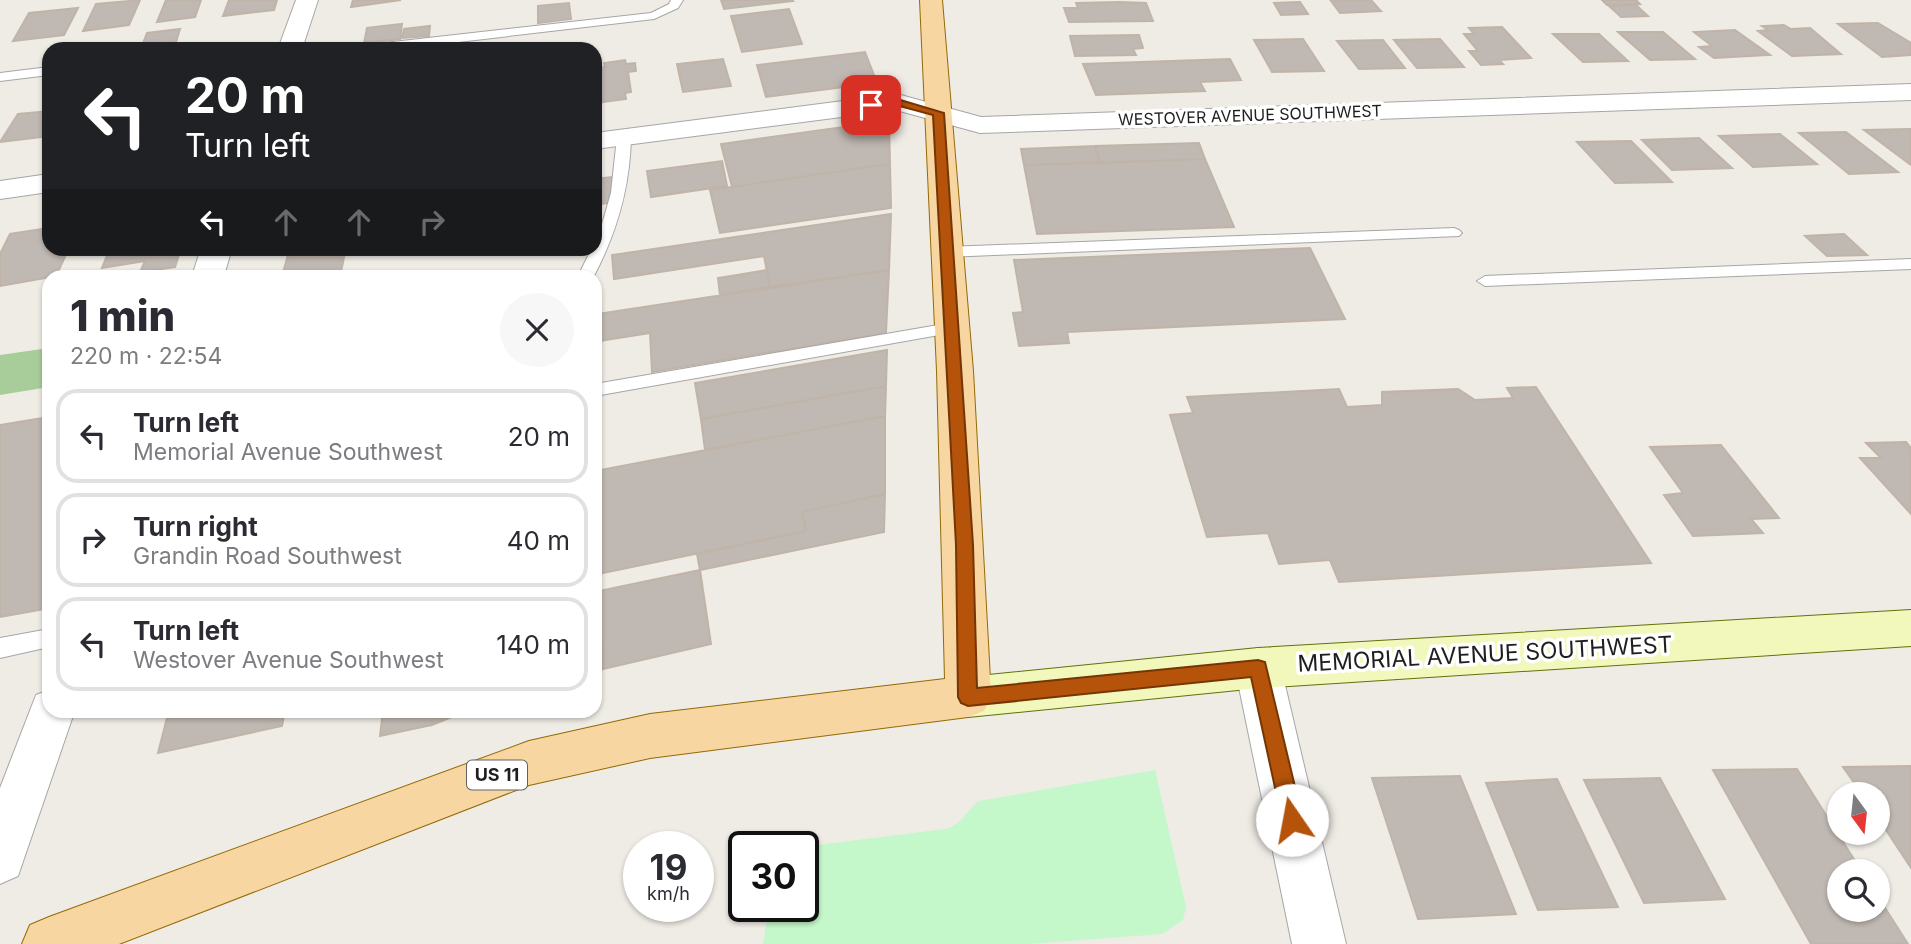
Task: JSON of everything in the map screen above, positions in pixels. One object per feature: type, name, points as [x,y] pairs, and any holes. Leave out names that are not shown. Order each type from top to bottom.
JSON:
[{"type":"main road","points":[[931,0],[964,545],[968,697]]},
{"type":"main road","name":"MEMORIAL AVENUE SOUTHWEST","points":[[48,944],[529,763],[650,736],[968,697]]},
{"type":"street","points":[[292,42],[307,0]]},
{"type":"street","name":"WESTOVER AVENUE SOUTHWEST","points":[[602,140],[897,102],[980,125],[1911,92]]},
{"type":"street","points":[[0,190],[42,184]]},
{"type":"street","name":"MEMORIAL AVENUE SOUTHWEST","points":[[968,697],[1258,668],[1911,628]]},
{"type":"street","points":[[1258,668],[1319,944]]},
{"type":"street","points":[[0,858],[49,718]]},
{"type":"lane","points":[[427,42],[654,16],[674,6],[677,0]]},
{"type":"lane","points":[[0,77],[42,72]]},
{"type":"lane","points":[[602,242],[616,212],[624,160],[624,137]]},
{"type":"lane","points":[[946,252],[1454,233]]},
{"type":"lane","points":[[1485,281],[1911,264]]},
{"type":"lane","points":[[602,389],[950,328]]},
{"type":"lane","points":[[0,648],[42,639]]},
{"type":"green space","points":[[42,349],[42,388],[0,395],[0,355]]},
{"type":"green space","points":[[1155,770],[1186,907],[1183,920],[1162,934],[1027,944],[763,944],[767,922],[819,922],[819,845],[945,829],[960,821],[979,801]]},
{"type":"building","points":[[140,0],[129,25],[83,31],[96,4]]},
{"type":"building","points":[[166,0],[201,0],[195,17],[157,22]]},
{"type":"building","points":[[229,0],[277,0],[274,10],[223,16]]},
{"type":"building","points":[[353,0],[401,0],[351,7]]},
{"type":"building","points":[[721,0],[792,0],[793,1],[724,9]]},
{"type":"building","points":[[1371,0],[1381,11],[1340,13],[1331,1]]},
{"type":"building","points":[[1602,0],[1636,0],[1640,4],[1607,5]]},
{"type":"building","points":[[1300,2],[1308,14],[1281,15],[1274,3]]},
{"type":"building","points":[[569,3],[571,19],[538,23],[538,6]]},
{"type":"building","points":[[1076,3],[1146,3],[1153,21],[1069,22],[1064,8],[1078,8]]},
{"type":"building","points":[[1636,5],[1648,16],[1621,17],[1609,6]]},
{"type":"building","points":[[78,8],[64,35],[13,41],[29,13]]},
{"type":"building","points":[[789,9],[802,44],[742,52],[731,16]]},
{"type":"building","points":[[1878,23],[1911,43],[1911,55],[1882,57],[1838,24]]},
{"type":"building","points":[[402,24],[400,39],[364,42],[367,28]]},
{"type":"building","points":[[1784,25],[1791,29],[1810,28],[1841,54],[1792,56],[1758,31],[1768,30],[1762,26]]},
{"type":"building","points":[[430,26],[429,36],[402,38],[404,29]]},
{"type":"building","points":[[1502,27],[1531,58],[1499,60],[1503,64],[1481,65],[1469,51],[1478,51],[1464,34],[1474,34],[1469,28]]},
{"type":"building","points":[[180,29],[176,42],[144,42],[147,33]]},
{"type":"building","points":[[1735,30],[1770,55],[1714,58],[1699,47],[1712,46],[1694,32]]},
{"type":"building","points":[[1618,32],[1663,32],[1695,59],[1650,60]]},
{"type":"building","points":[[1553,34],[1599,34],[1628,61],[1583,62]]},
{"type":"building","points":[[1139,35],[1143,48],[1133,49],[1136,55],[1075,56],[1070,36]]},
{"type":"building","points":[[1303,39],[1324,71],[1272,72],[1254,40]]},
{"type":"building","points":[[1440,39],[1464,67],[1417,68],[1394,40]]},
{"type":"building","points":[[1383,40],[1405,68],[1359,69],[1337,41]]},
{"type":"building","points":[[865,52],[877,83],[766,97],[757,65]]},
{"type":"building","points":[[723,59],[731,86],[683,92],[677,64]]},
{"type":"building","points":[[1230,59],[1241,80],[1200,82],[1205,91],[1096,95],[1083,64]]},
{"type":"building","points":[[625,60],[626,64],[635,63],[636,71],[628,72],[631,92],[625,93],[626,99],[602,102],[604,63]]},
{"type":"building","points":[[42,112],[42,137],[0,142],[18,114]]},
{"type":"building","points":[[880,122],[889,125],[890,164],[732,187],[721,144]]},
{"type":"building","points":[[1911,129],[1911,165],[1864,130]]},
{"type":"building","points":[[1846,132],[1898,172],[1849,174],[1799,133]]},
{"type":"building","points":[[1780,134],[1817,164],[1753,167],[1719,136]]},
{"type":"building","points":[[1699,138],[1732,168],[1672,170],[1642,140]]},
{"type":"building","points":[[1631,141],[1672,182],[1615,183],[1577,142]]},
{"type":"building","points":[[1199,143],[1205,159],[1100,163],[1095,146]]},
{"type":"building","points":[[1095,146],[1100,163],[1024,165],[1021,149]]},
{"type":"building","points":[[1205,159],[1234,227],[1037,234],[1024,165]]},
{"type":"building","points":[[722,161],[727,186],[651,197],[647,171]]},
{"type":"building","points":[[890,164],[891,208],[720,233],[710,190]]},
{"type":"building","points":[[612,177],[614,202],[602,204],[602,178]]},
{"type":"building","points":[[891,214],[889,270],[770,287],[764,256],[614,279],[612,255]]},
{"type":"building","points":[[42,229],[42,256],[65,256],[59,270],[42,270],[42,278],[0,286],[0,254],[10,234]]},
{"type":"building","points":[[1844,234],[1867,255],[1827,256],[1805,236]]},
{"type":"building","points":[[1310,248],[1345,319],[1067,332],[1069,343],[1019,346],[1013,313],[1023,312],[1014,260]]},
{"type":"building","points":[[107,256],[178,256],[175,267],[141,270],[145,261],[102,268]]},
{"type":"building","points":[[288,256],[344,256],[341,270],[284,270]]},
{"type":"building","points":[[767,270],[770,287],[720,295],[718,278]]},
{"type":"building","points":[[889,270],[886,333],[652,372],[650,333],[602,341],[602,313]]},
{"type":"building","points":[[887,350],[886,386],[701,419],[695,383]]},
{"type":"building","points":[[886,386],[885,416],[705,450],[701,419]]},
{"type":"building","points":[[1536,387],[1651,563],[1339,582],[1330,560],[1279,564],[1268,533],[1207,537],[1170,415],[1193,413],[1187,397],[1339,389],[1347,407],[1382,405],[1382,392],[1458,389],[1475,400],[1513,398],[1507,388]]},
{"type":"building","points":[[885,416],[885,494],[802,512],[806,531],[602,573],[602,470]]},
{"type":"building","points":[[42,418],[42,609],[0,617],[0,425]]},
{"type":"building","points":[[1906,442],[1911,448],[1911,514],[1860,458],[1881,458],[1866,443]]},
{"type":"building","points":[[1721,445],[1779,518],[1751,519],[1763,533],[1693,536],[1664,495],[1683,493],[1650,447]]},
{"type":"building","points":[[885,494],[884,532],[700,570],[697,554],[806,531],[802,512]]},
{"type":"building","points":[[700,570],[711,644],[603,669],[602,590]]},
{"type":"building","points":[[167,718],[284,718],[282,726],[158,753]]},
{"type":"building","points":[[382,718],[432,718],[432,725],[380,736]]},
{"type":"building","points":[[432,718],[449,718],[432,725]]},
{"type":"building","points":[[1911,766],[1911,868],[1890,836],[1890,782],[1854,782],[1843,767]]},
{"type":"building","points":[[1797,769],[1827,817],[1827,845],[1845,845],[1854,859],[1827,859],[1827,922],[1890,922],[1890,916],[1908,944],[1811,944],[1713,770]]},
{"type":"building","points":[[1460,776],[1516,914],[1418,919],[1372,778]]},
{"type":"building","points":[[1660,778],[1725,899],[1644,903],[1584,780]]},
{"type":"building","points":[[1557,779],[1618,907],[1538,910],[1486,783]]},
{"type":"route","points":[[871,105],[897,102],[938,113],[964,545],[968,697],[1258,668],[1292,820]]}]
